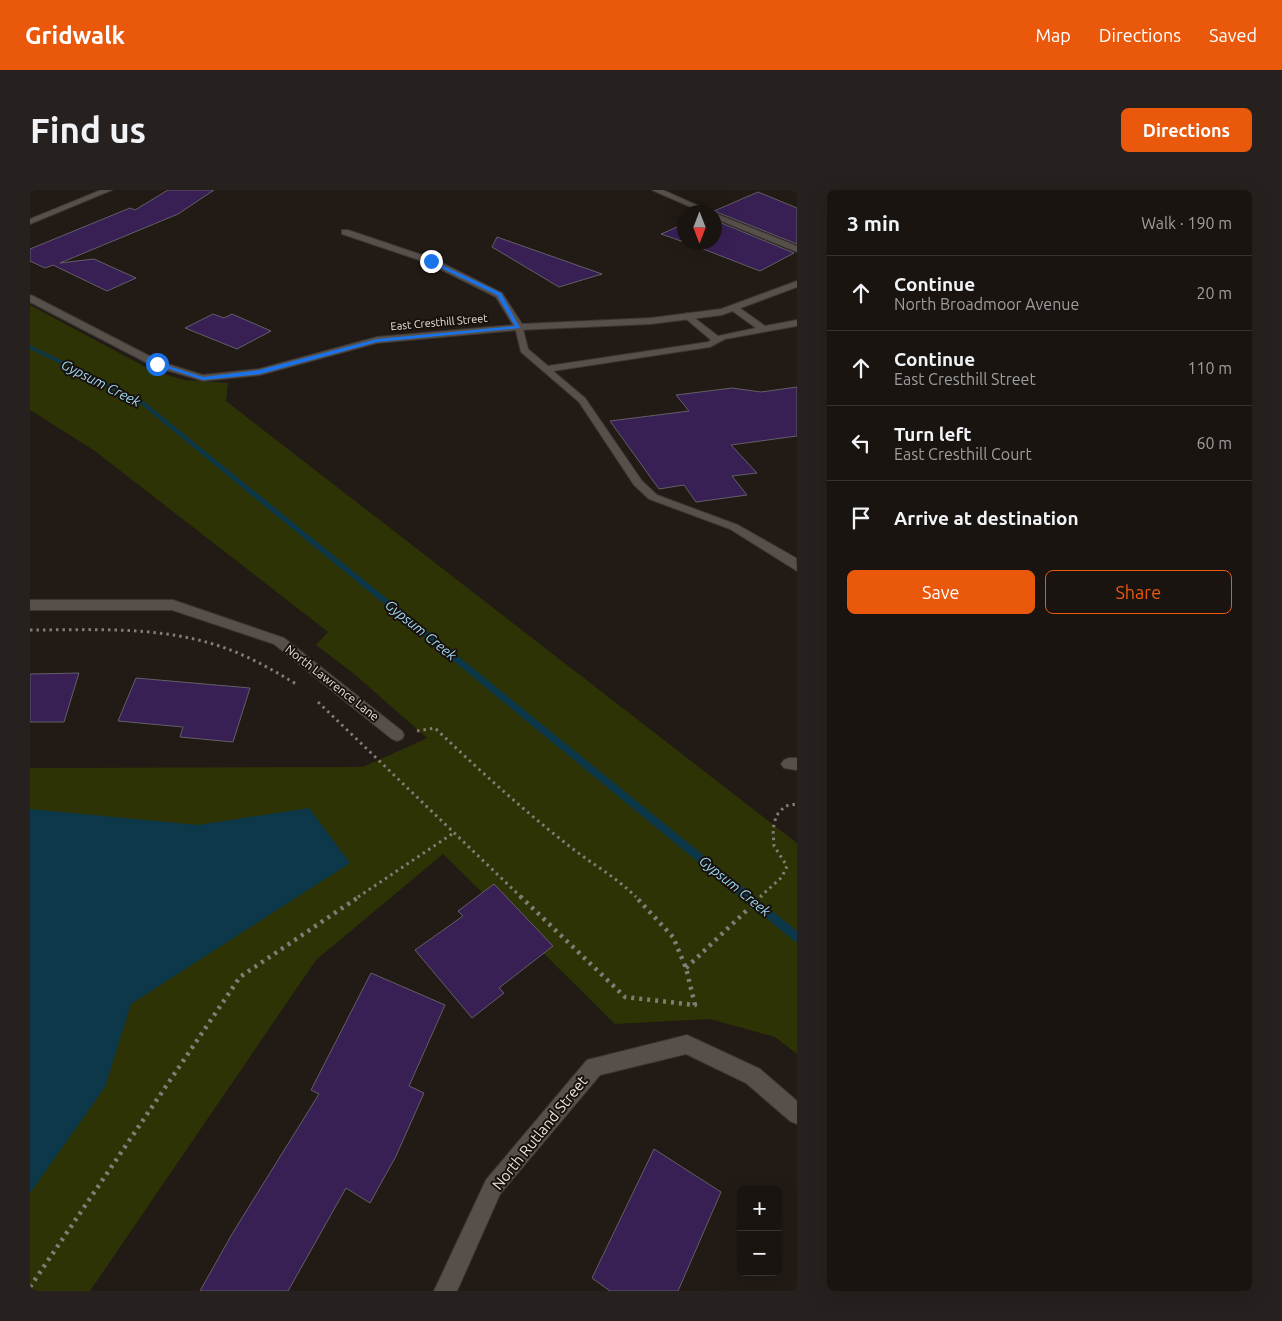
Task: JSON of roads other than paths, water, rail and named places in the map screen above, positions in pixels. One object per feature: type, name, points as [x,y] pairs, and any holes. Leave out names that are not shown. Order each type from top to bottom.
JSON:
[{"type":"street","points":[[30,222],[108,190]]},
{"type":"street","points":[[656,190],[691,205]]},
{"type":"street","points":[[722,218],[797,249]]},
{"type":"street","points":[[345,232],[431,261],[499,294],[519,327]]},
{"type":"street","name":"East Cresthill Street","points":[[30,298],[157,364],[203,378],[260,372],[377,340],[519,327],[651,321],[722,312],[786,290],[797,284]]},
{"type":"street","name":"North Lawrence Lane","points":[[30,605],[173,605],[279,641],[397,735]]},
{"type":"street","name":"North Rutland Street","points":[[445,1291],[493,1187],[594,1067],[688,1044],[753,1076],[797,1114]]},
{"type":"lane","points":[[734,308],[763,330]]},
{"type":"lane","points":[[688,316],[716,339]]},
{"type":"lane","points":[[546,369],[710,344],[716,339],[797,323]]},
{"type":"lane","points":[[519,327],[524,350],[582,400],[638,482],[653,497],[734,527],[792,561],[797,567]]},
{"type":"water","points":[[309,808],[350,863],[131,1004],[105,1087],[30,1193],[30,809],[198,825]]},
{"type":"waterway","name":"Gypsum Creek","points":[[30,347],[140,401],[797,937]]}]
